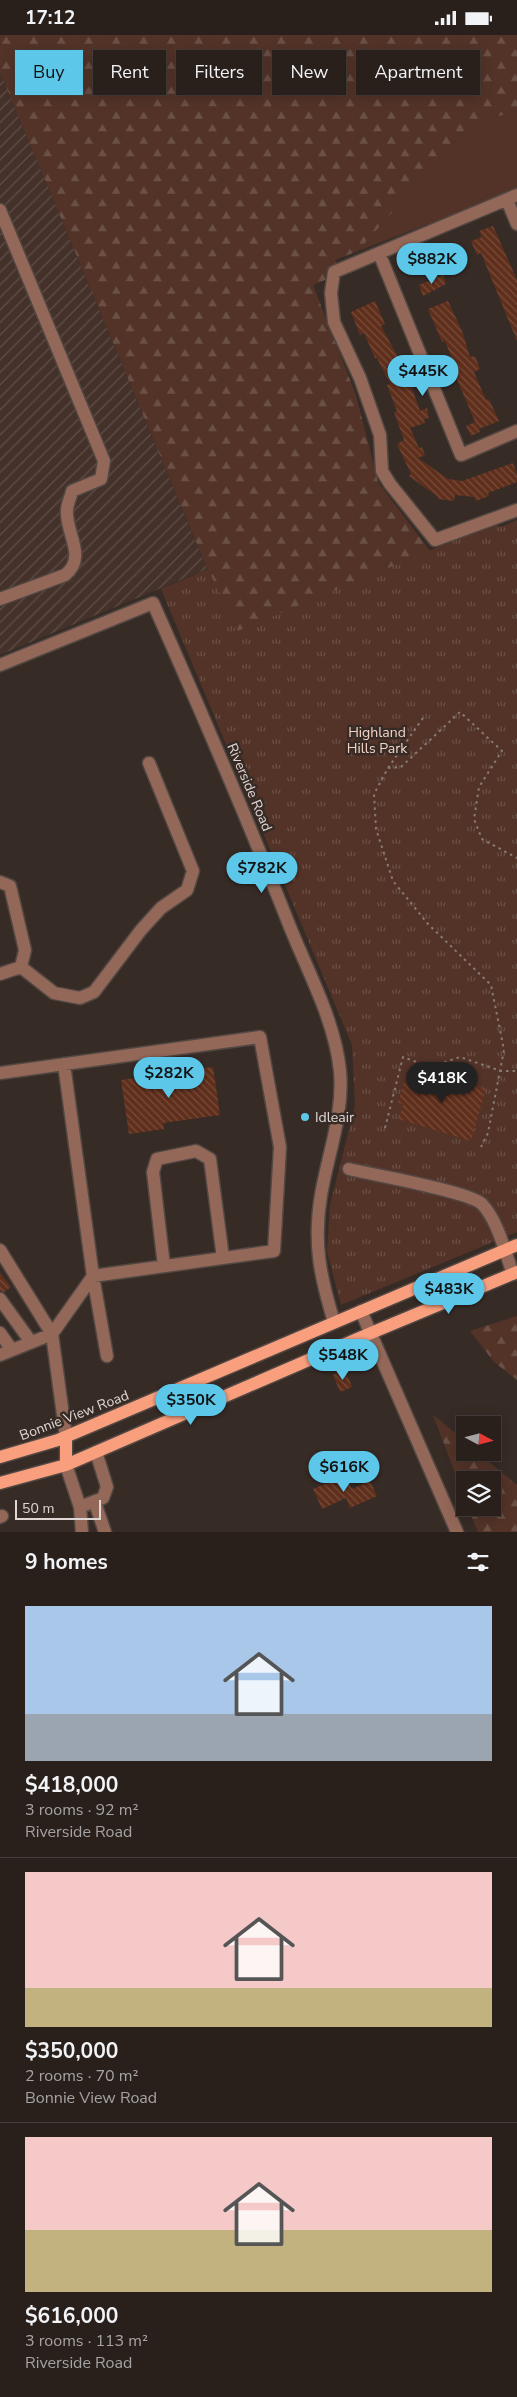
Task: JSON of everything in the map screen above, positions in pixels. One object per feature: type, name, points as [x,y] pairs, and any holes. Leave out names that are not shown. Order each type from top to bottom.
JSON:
[{"type":"main road","name":"Bonnie View Road","points":[[0,1457],[66,1437],[517,1245]]},
{"type":"main road","points":[[0,1483],[66,1465],[515,1273]]},
{"type":"main road","points":[[66,1437],[66,1465]]},
{"type":"street","points":[[517,224],[512,198],[334,273],[332,293],[334,322],[360,378],[380,435],[382,471],[390,485],[435,540],[517,510]]},
{"type":"street","points":[[0,210],[104,461],[101,479],[72,491],[67,510],[76,557],[74,569],[65,575],[0,599]]},
{"type":"street","points":[[379,253],[461,455],[517,431]]},
{"type":"street","name":"Riverside Road","points":[[0,665],[153,603],[236,790],[329,1025],[340,1070],[340,1098],[321,1195],[317,1247],[322,1282],[334,1322]]},
{"type":"street","points":[[21,967],[54,993],[80,997],[94,991],[151,919],[162,908],[187,891],[193,871],[149,763]]},
{"type":"street","points":[[0,882],[10,885],[15,900],[24,950],[21,967]]},
{"type":"street","points":[[0,974],[21,967]]},
{"type":"street","points":[[0,1073],[260,1037],[280,1147],[274,1251],[93,1276],[52,1334],[0,1355]]},
{"type":"street","points":[[64,1063],[93,1276],[107,1357]]},
{"type":"street","points":[[164,1266],[153,1172],[157,1159],[196,1151],[210,1159],[223,1258]]},
{"type":"street","points":[[349,1169],[448,1191],[468,1197],[481,1204],[492,1218],[515,1273]]},
{"type":"street","points":[[0,1251],[52,1334],[66,1437]]},
{"type":"street","points":[[0,1299],[31,1342]]},
{"type":"street","points":[[361,1311],[457,1532]]},
{"type":"street","points":[[0,1333],[12,1350]]},
{"type":"street","points":[[80,1507],[103,1499],[107,1487],[96,1452]]},
{"type":"street","points":[[66,1465],[80,1507],[82,1532]]},
{"type":"street","points":[[95,1503],[105,1532]]},
{"type":"path","points":[[388,768],[401,767],[460,712],[502,751],[479,787],[474,819],[479,832],[482,839],[517,858]]},
{"type":"path","points":[[423,718],[388,768],[374,794],[376,829],[394,881],[428,924],[491,985],[504,1050],[488,1133],[480,1149]]},
{"type":"path","points":[[385,1128],[403,1057],[430,1067],[460,1057],[501,1071],[517,1071]]},
{"type":"shaded area","points":[[0,72],[207,569],[0,655]]},
{"type":"green space","points":[[0,35],[517,35],[517,111],[470,124],[358,251],[335,260],[341,273],[313,285],[356,395],[378,482],[430,551],[234,633],[0,72]]},
{"type":"green space","points":[[517,111],[517,190],[358,251],[470,124]]},
{"type":"green space","name":"Highland Hills Park","points":[[517,520],[517,1232],[341,1305],[327,1251],[330,1205],[355,1106],[352,1045],[161,589],[208,569],[238,631],[493,524],[501,527]]},
{"type":"green space","points":[[517,1316],[517,1380],[494,1362],[470,1331]]},
{"type":"green space","points":[[433,1415],[456,1434],[456,1461],[488,1461],[500,1471],[456,1471],[456,1475]]},
{"type":"green space","points":[[501,1472],[517,1485],[517,1532],[478,1532],[471,1516],[501,1516]]},
{"type":"building","points":[[493,226],[517,280],[517,341],[481,253],[477,255],[471,241],[482,237],[479,231]]},
{"type":"building","points":[[443,275],[446,284],[423,296],[419,285]]},
{"type":"building","points":[[375,301],[385,324],[381,326],[406,372],[420,411],[427,408],[429,418],[424,419],[425,423],[410,428],[419,448],[422,447],[425,455],[418,458],[448,479],[462,481],[513,463],[517,474],[517,482],[488,493],[489,496],[476,501],[474,497],[455,495],[454,501],[438,499],[438,497],[409,476],[411,474],[397,444],[404,440],[394,412],[397,411],[387,385],[390,384],[377,358],[375,358],[364,333],[360,335],[351,312]]},
{"type":"building","points":[[448,301],[462,331],[470,357],[475,356],[480,369],[474,372],[486,400],[489,399],[499,421],[479,429],[480,432],[471,436],[466,426],[475,422],[449,360],[452,359],[445,341],[442,342],[428,309]]},
{"type":"building","points":[[213,1067],[220,1115],[163,1123],[164,1129],[129,1134],[121,1080]]},
{"type":"building","points":[[413,1070],[486,1088],[471,1141],[399,1119],[403,1104],[398,1103],[404,1082],[409,1083]]},
{"type":"building","points":[[0,1273],[11,1287],[4,1292],[0,1291]]},
{"type":"building","points":[[345,1369],[352,1387],[340,1392],[333,1375]]},
{"type":"building","points":[[345,1475],[352,1489],[370,1481],[377,1496],[350,1508],[346,1498],[322,1509],[313,1489]]},
{"type":"place","name":"Idleair","points":[[305,1117]]}]
